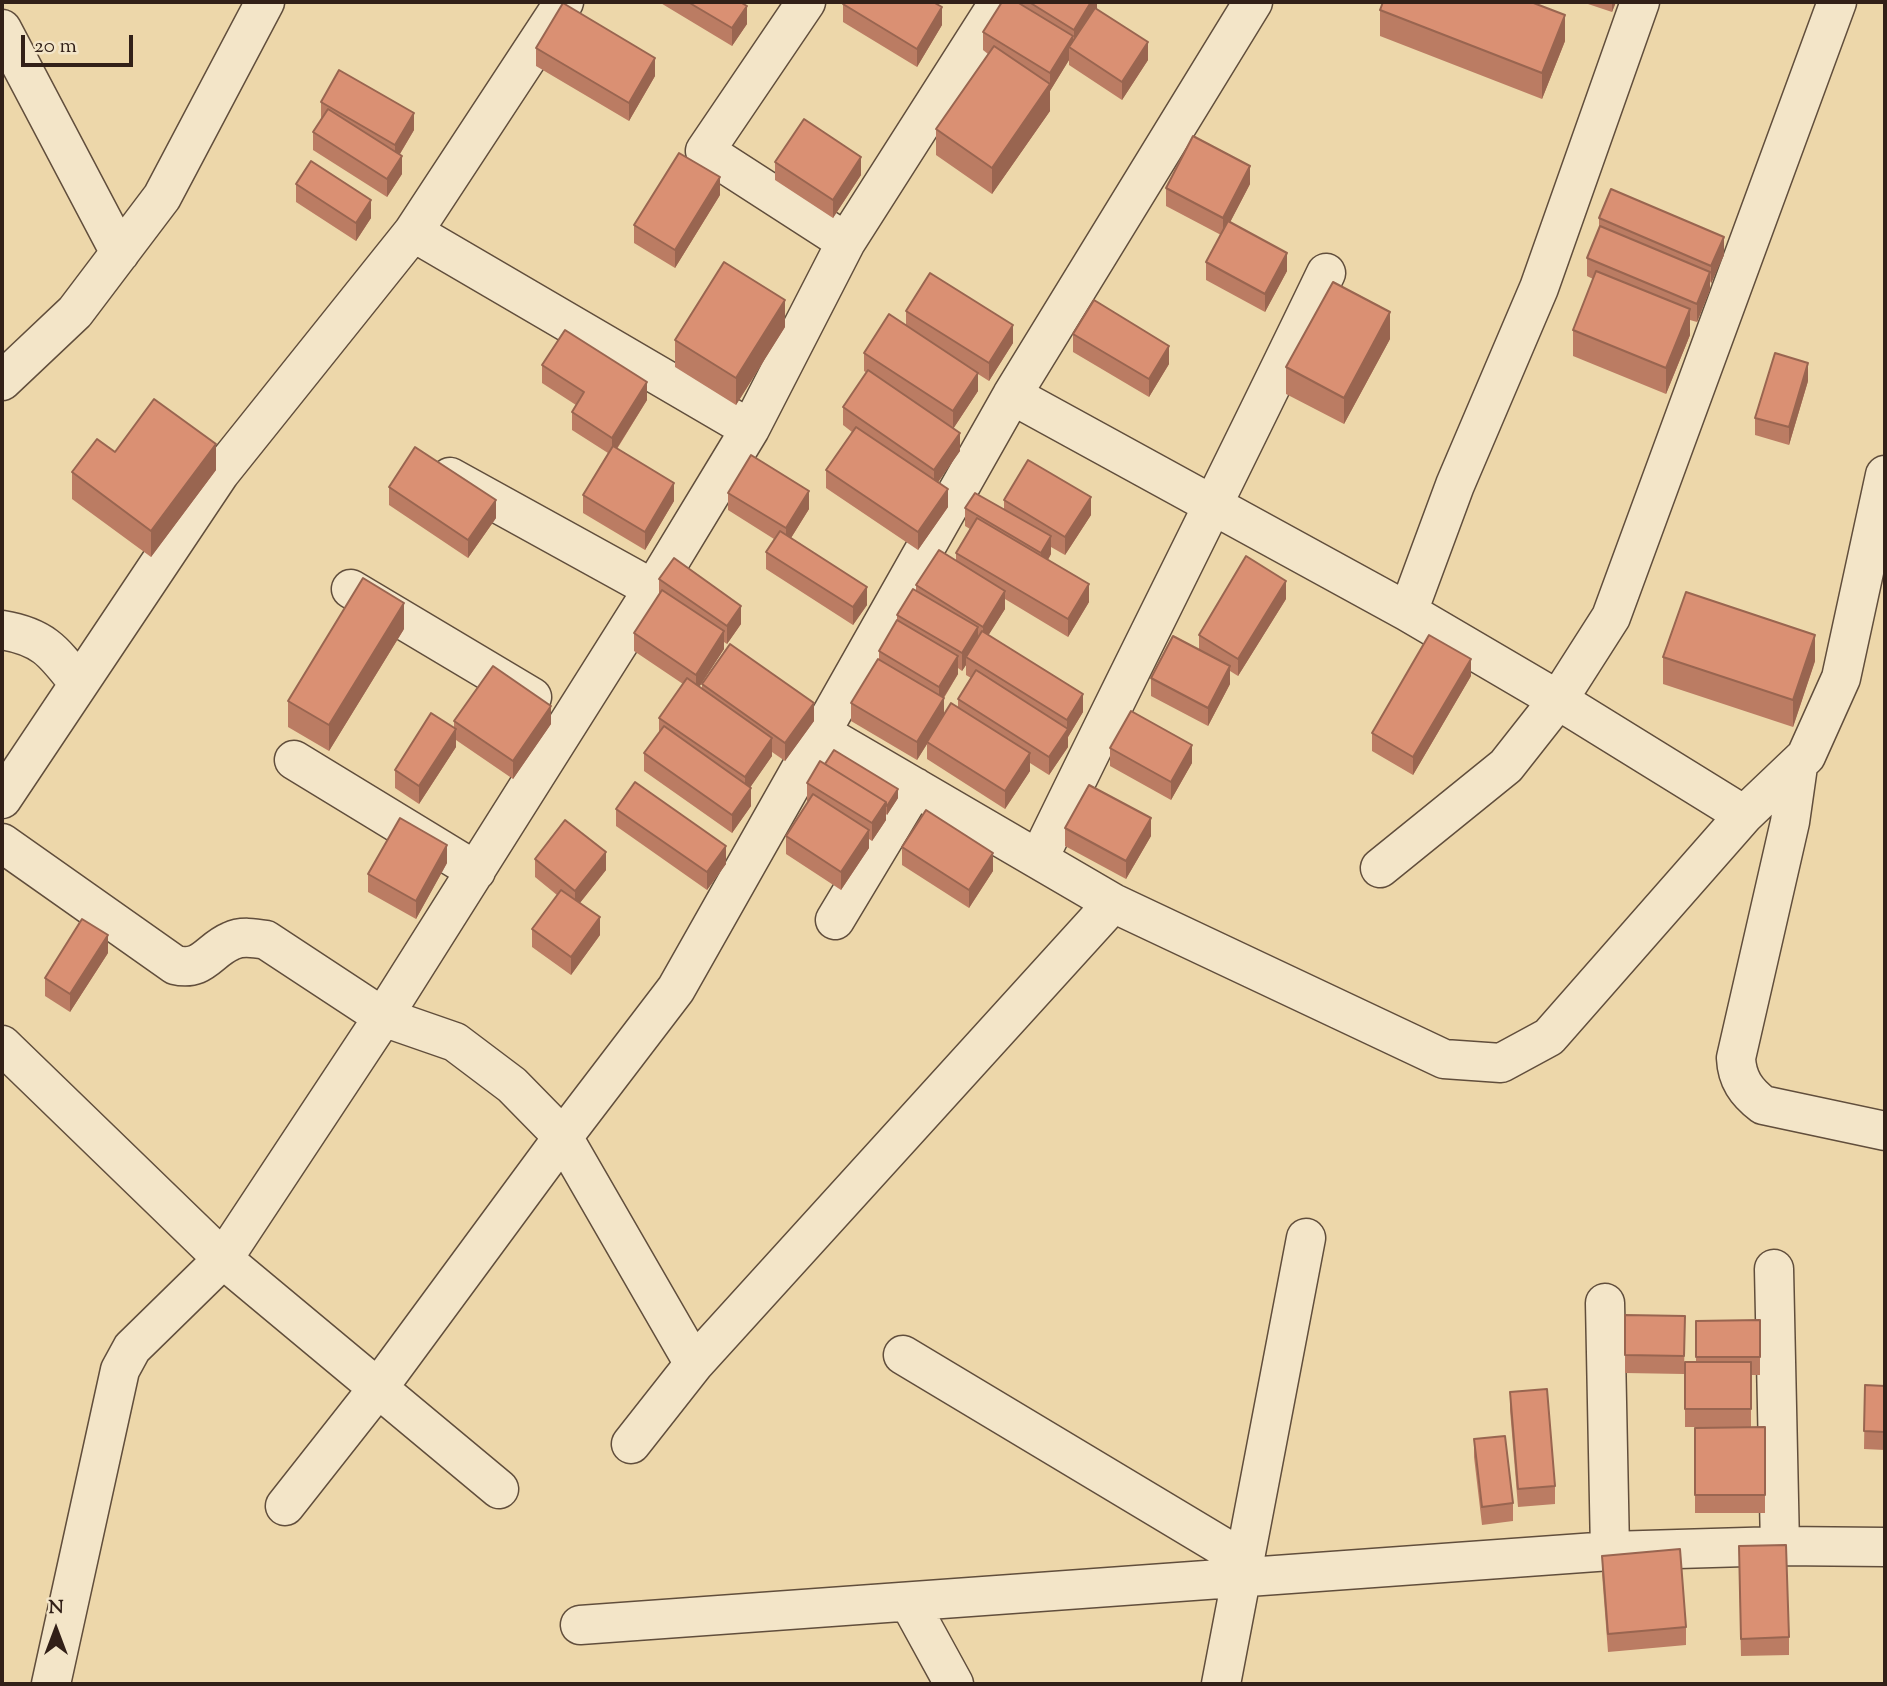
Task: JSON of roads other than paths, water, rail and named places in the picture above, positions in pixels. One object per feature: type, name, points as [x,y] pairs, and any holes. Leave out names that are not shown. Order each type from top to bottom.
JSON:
[{"type":"street","points":[[3,378],[75,312],[162,197],[265,2]]},
{"type":"street","points":[[2,799],[220,473],[413,232],[564,2]]},
{"type":"street","points":[[806,2],[705,151],[846,242]]},
{"type":"street","points":[[51,1684],[120,1370],[132,1348],[223,1259],[383,1017],[653,589],[750,429],[846,242],[999,2]]},
{"type":"street","points":[[285,1506],[378,1388],[676,989],[1012,396],[1253,2]]},
{"type":"street","points":[[1408,612],[1455,485],[1539,288],[1640,2]]},
{"type":"street","points":[[1380,868],[1506,766],[1558,700],[1611,617],[1837,2]]},
{"type":"street","points":[[2,29],[120,253]]},
{"type":"street","points":[[413,232],[750,429]]},
{"type":"street","points":[[1039,858],[1214,507],[1326,273]]},
{"type":"street","points":[[1012,396],[1408,612],[1558,700],[1744,815]]},
{"type":"street","points":[[820,732],[1113,903],[1444,1059],[1501,1063],[1549,1037],[1744,815],[1806,756],[1841,678],[1885,475]]},
{"type":"street","points":[[447,476],[653,589]]},
{"type":"street","points":[[351,589],[570,720]]},
{"type":"street","points":[[2,630],[23,634],[52,649],[79,684]]},
{"type":"street","points":[[294,760],[476,871]]},
{"type":"street","points":[[1798,766],[1790,822],[1736,1058],[1737,1072],[1748,1093],[1763,1105],[1885,1131]]},
{"type":"street","points":[[835,920],[915,786]]},
{"type":"street","points":[[2,843],[175,965],[186,968],[198,964],[231,940],[265,940],[383,1017],[455,1042],[512,1085],[563,1137],[694,1364]]},
{"type":"street","points":[[631,1444],[694,1364],[1113,903]]},
{"type":"street","points":[[2,1045],[223,1259],[499,1489]]},
{"type":"street","points":[[1221,1684],[1306,1238]]},
{"type":"street","points":[[1774,1269],[1780,1546]]},
{"type":"street","points":[[1605,1303],[1609,1551]]},
{"type":"street","points":[[903,1355],[1241,1569]]},
{"type":"street","points":[[580,1625],[909,1602],[1241,1569],[1609,1551],[1885,1546]]},
{"type":"street","points":[[909,1602],[954,1684]]}]
